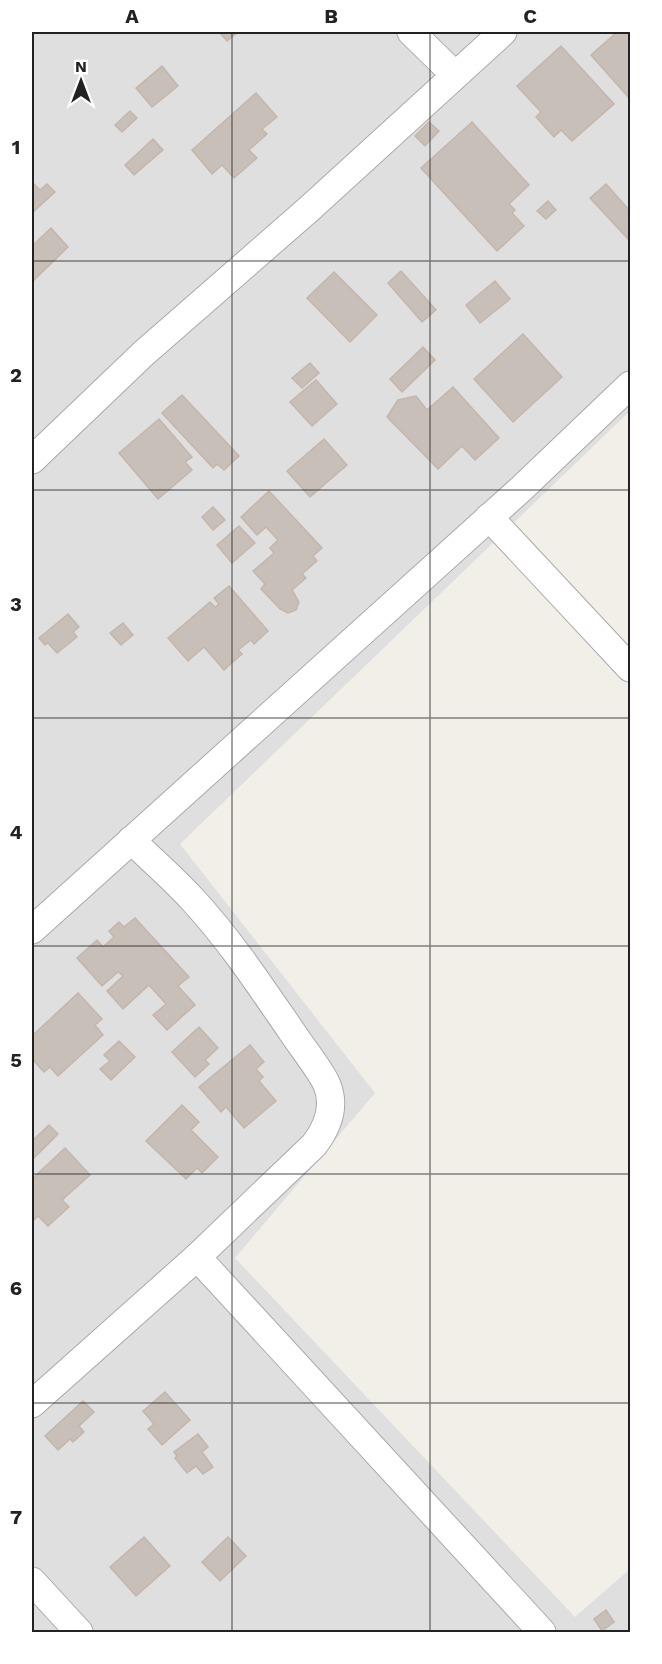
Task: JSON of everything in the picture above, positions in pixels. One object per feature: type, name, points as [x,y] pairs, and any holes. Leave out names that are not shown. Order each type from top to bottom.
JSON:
[{"type":"street","points":[[411,32],[455,75]]},
{"type":"street","points":[[32,460],[144,353],[309,209],[503,32]]},
{"type":"street","points":[[32,930],[489,518],[630,385]]},
{"type":"street","points":[[489,518],[630,668]]},
{"type":"street","points":[[32,1404],[197,1257],[314,1145],[325,1131],[329,1118],[330,1103],[327,1085],[273,1005],[222,935],[194,902],[130,840]]},
{"type":"street","points":[[197,1257],[542,1632]]},
{"type":"street","points":[[32,1581],[79,1632]]},
{"type":"shaded area","points":[[32,32],[630,32],[630,411],[180,844],[375,1093],[235,1258],[575,1617],[630,1569],[630,1632],[32,1632]]},
{"type":"building","points":[[219,32],[238,32],[227,41]]},
{"type":"building","points":[[617,32],[630,32],[630,99],[591,55]]},
{"type":"building","points":[[561,46],[614,104],[572,141],[561,130],[554,137],[536,117],[541,112],[517,86]]},
{"type":"building","points":[[162,66],[178,86],[152,107],[136,88]]},
{"type":"building","points":[[256,93],[277,117],[262,129],[267,134],[249,150],[257,158],[234,178],[222,165],[212,174],[192,150]]},
{"type":"building","points":[[130,111],[137,118],[122,132],[115,125]]},
{"type":"building","points":[[429,122],[439,131],[425,146],[415,136]]},
{"type":"building","points":[[472,122],[529,185],[509,204],[515,210],[512,213],[524,226],[497,251],[421,168]]},
{"type":"building","points":[[153,139],[163,150],[134,175],[125,165]]},
{"type":"building","points":[[32,184],[40,190],[47,184],[55,192],[32,213]]},
{"type":"building","points":[[606,184],[630,211],[630,241],[590,198]]},
{"type":"building","points":[[548,201],[556,210],[546,219],[537,211]]},
{"type":"building","points":[[51,228],[68,247],[34,280],[32,277],[32,246]]},
{"type":"building","points":[[401,271],[436,310],[422,322],[388,283]]},
{"type":"building","points":[[334,272],[377,315],[350,342],[307,298]]},
{"type":"building","points":[[495,281],[510,299],[480,323],[466,305]]},
{"type":"building","points":[[523,334],[562,377],[513,422],[474,379]]},
{"type":"building","points":[[423,347],[435,360],[402,392],[390,379]]},
{"type":"building","points":[[310,363],[319,373],[302,388],[292,378]]},
{"type":"building","points":[[316,380],[337,404],[312,426],[290,402]]},
{"type":"building","points":[[453,387],[499,438],[475,460],[462,446],[438,469],[387,417],[398,400],[416,396],[427,410]]},
{"type":"building","points":[[182,395],[239,456],[224,470],[217,464],[213,468],[162,413]]},
{"type":"building","points":[[159,419],[192,457],[185,462],[192,470],[158,499],[119,453]]},
{"type":"building","points":[[324,439],[347,465],[310,497],[287,471]]},
{"type":"building","points":[[269,491],[322,548],[313,556],[317,561],[302,574],[306,578],[292,590],[299,602],[296,610],[288,613],[280,609],[261,589],[265,584],[253,571],[274,553],[270,548],[278,540],[266,527],[257,535],[241,517]]},
{"type":"building","points":[[213,507],[225,520],[213,530],[202,517]]},
{"type":"building","points":[[239,526],[255,543],[232,563],[217,545]]},
{"type":"building","points":[[229,586],[268,631],[254,644],[251,640],[238,650],[242,654],[224,670],[204,647],[188,661],[168,638],[210,602],[215,607],[219,604],[214,598]]},
{"type":"building","points":[[68,614],[79,627],[73,632],[77,637],[57,653],[48,643],[45,645],[39,638]]},
{"type":"building","points":[[123,623],[133,635],[121,645],[110,633]]},
{"type":"building","points":[[135,918],[189,977],[178,986],[195,1005],[167,1030],[153,1015],[166,1004],[149,985],[123,1009],[107,991],[123,976],[118,972],[102,986],[77,958],[97,940],[103,947],[114,937],[109,931],[119,922],[124,927]]},
{"type":"building","points":[[78,993],[102,1019],[95,1025],[103,1035],[58,1076],[50,1067],[44,1072],[32,1059],[32,1036]]},
{"type":"building","points":[[199,1027],[218,1048],[205,1060],[209,1064],[195,1077],[172,1052]]},
{"type":"building","points":[[119,1041],[135,1057],[111,1080],[100,1069],[110,1061],[104,1055]]},
{"type":"building","points":[[250,1045],[264,1062],[256,1069],[263,1077],[259,1081],[276,1101],[244,1128],[226,1107],[221,1112],[199,1087]]},
{"type":"building","points":[[182,1105],[199,1122],[191,1130],[218,1157],[202,1173],[197,1168],[186,1179],[146,1141]]},
{"type":"building","points":[[49,1125],[58,1134],[32,1160],[32,1141]]},
{"type":"building","points":[[65,1148],[90,1175],[62,1200],[69,1207],[48,1226],[38,1216],[32,1222],[32,1179]]},
{"type":"building","points":[[165,1392],[190,1420],[162,1445],[148,1429],[154,1424],[143,1411]]},
{"type":"building","points":[[83,1401],[94,1412],[79,1426],[84,1432],[73,1442],[70,1439],[58,1450],[45,1436]]},
{"type":"building","points":[[198,1434],[208,1447],[202,1452],[213,1467],[203,1474],[196,1466],[187,1473],[175,1458],[177,1456],[174,1452]]},
{"type":"building","points":[[144,1537],[170,1566],[136,1596],[110,1567]]},
{"type":"building","points":[[228,1537],[246,1556],[220,1581],[202,1562]]},
{"type":"building","points":[[606,1610],[614,1622],[602,1631],[594,1619]]}]
